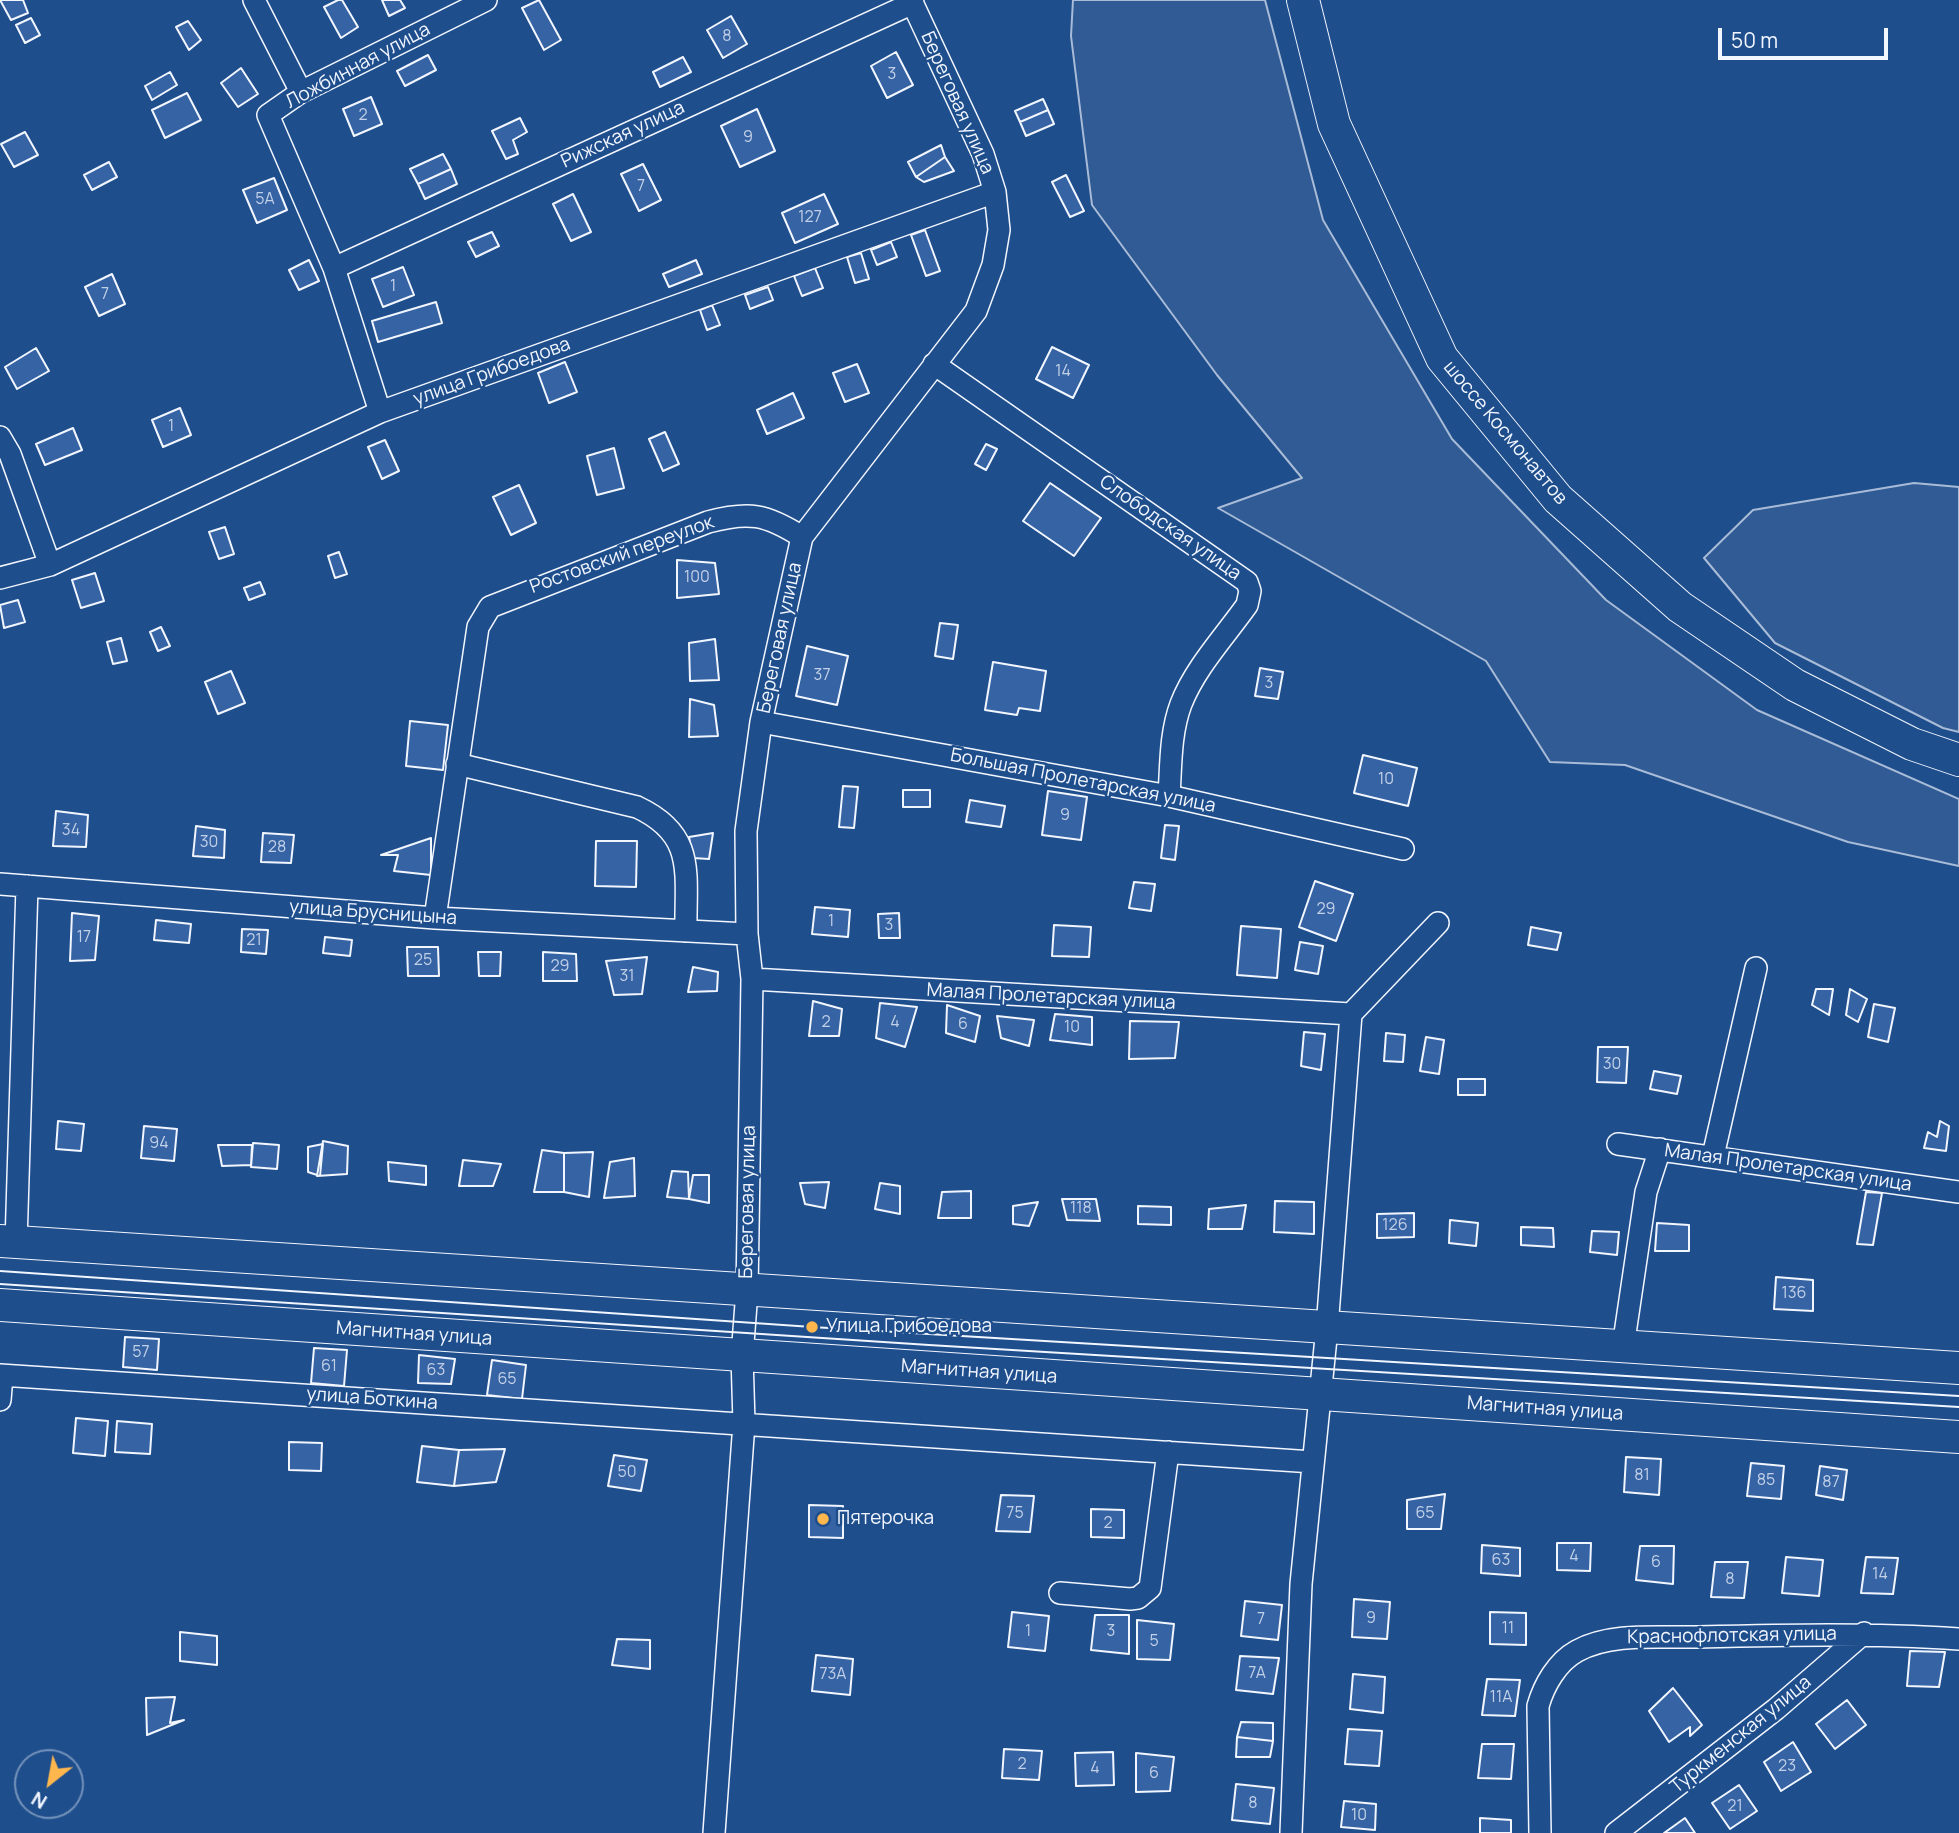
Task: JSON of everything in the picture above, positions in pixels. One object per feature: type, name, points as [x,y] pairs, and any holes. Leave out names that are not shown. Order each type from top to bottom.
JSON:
[{"type":"main road","name":"шоссе Космонавтов","points":[[1303,0],[1334,124],[1442,358],[1558,499],[1680,607],[1795,685],[1912,744],[1959,760]]},
{"type":"main road","points":[[8,1242],[1959,1368]]},
{"type":"main road","name":"Магнитная улица","points":[[0,1306],[1959,1437]]},
{"type":"street","points":[[254,0],[301,92]]},
{"type":"street","name":"Ложбинная улица","points":[[334,268],[268,116],[301,92],[486,0]]},
{"type":"street","name":"Береговая улица","points":[[714,1833],[744,1423],[742,1356],[747,1291],[751,979],[747,934],[746,831],[761,722],[802,537],[976,311],[993,265],[999,230],[995,192],[984,154],[912,2]]},
{"type":"street","name":"Рижская улица","points":[[334,268],[912,2]]},
{"type":"street","name":"улица Грибоедова","points":[[0,578],[50,565],[380,412],[995,192]]},
{"type":"street","points":[[334,268],[380,412]]},
{"type":"street","name":"Слободская улица","points":[[934,365],[1247,582],[1250,592],[1247,605],[1189,686],[1180,706],[1174,730],[1169,796]]},
{"type":"street","points":[[0,437],[10,454],[50,565]]},
{"type":"street","name":"Ростовский переулок","points":[[457,764],[478,628],[484,613],[496,603],[708,522],[733,515],[761,516],[779,522],[802,537]]},
{"type":"street","name":"Большая Пролетарская улица","points":[[761,722],[1169,796],[1403,849]]},
{"type":"street","points":[[435,918],[457,764],[638,807],[661,818],[678,837],[685,862],[686,931]]},
{"type":"street","name":"улица Брусницына","points":[[0,884],[435,918],[747,934]]},
{"type":"street","points":[[8,1242],[27,886]]},
{"type":"street","points":[[1291,1833],[1301,1584],[1327,1328],[1351,1014],[1438,923]]},
{"type":"street","points":[[1713,1156],[1756,968]]},
{"type":"street","name":"Малая Пролетарская улица","points":[[751,979],[1351,1014]]},
{"type":"street","name":"Малая Пролетарская улица","points":[[1618,1144],[1959,1192]]},
{"type":"street","points":[[1623,1348],[1646,1192],[1660,1149]]},
{"type":"street","points":[[0,1400],[1,1376]]},
{"type":"street","name":"улица Боткина","points":[[1,1376],[1313,1462]]},
{"type":"street","points":[[1060,1592],[1130,1599],[1138,1598],[1150,1588],[1168,1452]]},
{"type":"street","name":"Краснофлотская улица","points":[[1540,1833],[1538,1706],[1543,1689],[1555,1671],[1577,1651],[1618,1639],[1864,1633],[1959,1639]]},
{"type":"street","name":"Туркменская улица","points":[[1616,1833],[1776,1709],[1864,1633]]},
{"type":"shaded area","points":[[1073,0],[1265,0],[1323,220],[1452,439],[1606,600],[1757,710],[1959,799],[1959,866],[1848,842],[1625,765],[1550,762],[1486,661],[1218,508],[1302,478],[1217,375],[1092,205],[1071,36]]},
{"type":"shaded area","points":[[1914,483],[1959,487],[1959,732],[1943,728],[1775,643],[1704,558],[1753,510]]},
{"type":"building","points":[[0,0],[23,0],[28,13],[11,20]]},
{"type":"building","points":[[342,0],[358,27],[341,38],[324,7]]},
{"type":"building","points":[[382,0],[400,0],[405,8],[389,16]]},
{"type":"building","points":[[539,0],[561,40],[544,50],[522,8]]},
{"type":"building","points":[[731,16],[747,44],[723,58],[707,30]]},
{"type":"building","points":[[31,18],[40,35],[25,43],[16,25]]},
{"type":"building","points":[[188,21],[201,40],[189,50],[176,27]]},
{"type":"building","points":[[896,52],[913,85],[887,98],[871,66]]},
{"type":"building","points":[[428,55],[436,70],[405,86],[397,71]]},
{"type":"building","points":[[683,57],[691,72],[660,87],[653,72]]},
{"type":"building","points":[[241,68],[258,94],[238,107],[221,83]]},
{"type":"building","points":[[170,72],[177,85],[152,100],[145,86]]},
{"type":"building","points":[[187,93],[201,120],[165,138],[152,110]]},
{"type":"building","points":[[371,97],[382,124],[354,136],[343,109]]},
{"type":"building","points":[[1043,99],[1048,110],[1020,122],[1015,111]]},
{"type":"building","points":[[757,109],[775,151],[740,167],[721,126]]},
{"type":"building","points":[[1048,110],[1054,124],[1026,136],[1020,122]]},
{"type":"building","points":[[520,118],[527,132],[513,140],[518,154],[506,159],[492,131]]},
{"type":"building","points":[[25,132],[38,155],[14,167],[1,144]]},
{"type":"building","points":[[941,145],[945,157],[916,177],[908,162]]},
{"type":"building","points":[[443,154],[451,169],[418,184],[410,169]]},
{"type":"building","points":[[945,157],[954,171],[924,182],[916,177]]},
{"type":"building","points":[[109,162],[117,177],[92,190],[84,175]]},
{"type":"building","points":[[643,164],[661,200],[639,211],[621,174]]},
{"type":"building","points":[[451,169],[457,184],[425,199],[418,184]]},
{"type":"building","points":[[1066,175],[1084,211],[1070,217],[1052,182]]},
{"type":"building","points":[[274,178],[287,210],[257,223],[243,190]]},
{"type":"building","points":[[573,194],[591,232],[571,241],[553,204]]},
{"type":"building","points":[[824,194],[838,224],[795,243],[782,213]]},
{"type":"building","points":[[925,230],[940,271],[926,276],[911,235]]},
{"type":"building","points":[[492,232],[499,246],[476,257],[468,242]]},
{"type":"building","points":[[891,242],[897,257],[877,265],[871,250]]},
{"type":"building","points":[[861,253],[869,279],[855,283],[847,257]]},
{"type":"building","points":[[309,260],[319,281],[299,290],[289,270]]},
{"type":"building","points":[[696,260],[702,274],[669,287],[663,274]]},
{"type":"building","points":[[403,267],[414,295],[383,307],[372,279]]},
{"type":"building","points":[[815,268],[823,288],[802,296],[794,276]]},
{"type":"building","points":[[112,274],[125,304],[99,316],[85,287]]},
{"type":"building","points":[[768,287],[773,300],[750,309],[745,295]]},
{"type":"building","points":[[436,302],[442,323],[378,342],[372,321]]},
{"type":"building","points":[[712,305],[720,325],[707,330],[700,310]]},
{"type":"building","points":[[1052,347],[1089,365],[1073,398],[1036,379]]},
{"type":"building","points":[[36,348],[49,371],[17,389],[5,367]]},
{"type":"building","points":[[565,362],[577,392],[549,403],[538,373]]},
{"type":"building","points":[[857,364],[869,393],[845,402],[833,373]]},
{"type":"building","points":[[793,393],[804,418],[767,434],[757,410]]},
{"type":"building","points":[[180,408],[191,435],[163,447],[152,420]]},
{"type":"building","points":[[73,428],[82,450],[45,465],[36,444]]},
{"type":"building","points":[[665,432],[679,464],[663,471],[649,439]]},
{"type":"building","points":[[385,440],[399,471],[382,479],[368,447]]},
{"type":"building","points":[[986,444],[997,449],[986,470],[975,464]]},
{"type":"building","points":[[614,448],[624,488],[597,495],[587,456]]},
{"type":"building","points":[[1050,483],[1101,518],[1074,556],[1023,521]]},
{"type":"building","points":[[519,485],[536,523],[511,535],[493,497]]},
{"type":"building","points":[[225,527],[234,554],[219,559],[209,532]]},
{"type":"building","points":[[339,552],[347,574],[335,578],[328,556]]},
{"type":"building","points":[[677,560],[715,563],[719,594],[677,598]]},
{"type":"building","points":[[95,573],[104,601],[81,608],[72,580]]},
{"type":"building","points":[[260,582],[265,594],[249,600],[244,588]]},
{"type":"building","points":[[18,600],[25,622],[4,628],[0,605]]},
{"type":"building","points":[[940,623],[958,625],[953,659],[935,656]]},
{"type":"building","points":[[161,627],[170,646],[158,651],[150,632]]},
{"type":"building","points":[[121,638],[127,661],[113,664],[107,642]]},
{"type":"building","points":[[715,639],[719,680],[690,681],[689,643]]},
{"type":"building","points":[[807,646],[848,656],[837,705],[796,696]]},
{"type":"building","points":[[993,662],[1046,671],[1040,711],[1019,708],[1017,715],[985,710]]},
{"type":"building","points":[[1260,668],[1283,672],[1278,699],[1255,696]]},
{"type":"building","points":[[231,671],[245,703],[218,714],[205,682]]},
{"type":"building","points":[[690,699],[714,705],[718,736],[689,737]]},
{"type":"building","points":[[410,721],[448,725],[443,770],[406,766]]},
{"type":"building","points":[[1363,755],[1417,768],[1408,806],[1354,793]]},
{"type":"building","points":[[843,786],[858,787],[854,828],[839,827]]},
{"type":"building","points":[[903,790],[930,790],[930,807],[903,807]]},
{"type":"building","points":[[1048,791],[1087,797],[1081,840],[1042,835]]},
{"type":"building","points":[[970,800],[1005,806],[1001,827],[966,822]]},
{"type":"building","points":[[56,811],[88,815],[86,847],[53,846]]},
{"type":"building","points":[[1165,825],[1179,826],[1175,860],[1161,858]]},
{"type":"building","points":[[196,826],[225,830],[224,858],[193,856]]},
{"type":"building","points":[[263,833],[294,835],[291,863],[261,862]]},
{"type":"building","points":[[713,833],[709,859],[693,858],[689,837]]},
{"type":"building","points":[[431,838],[431,875],[394,871],[398,855],[381,855]]},
{"type":"building","points":[[596,841],[637,841],[636,887],[595,886]]},
{"type":"building","points":[[1315,881],[1353,894],[1336,941],[1299,927]]},
{"type":"building","points":[[1134,882],[1155,884],[1151,911],[1129,908]]},
{"type":"building","points":[[815,907],[850,910],[848,937],[812,934]]},
{"type":"building","points":[[72,913],[99,916],[95,960],[70,961]]},
{"type":"building","points":[[899,913],[900,938],[879,938],[878,914]]},
{"type":"building","points":[[156,920],[191,924],[189,943],[154,940]]},
{"type":"building","points":[[1054,925],[1091,927],[1089,957],[1052,956]]},
{"type":"building","points":[[1241,926],[1281,929],[1277,978],[1237,975]]},
{"type":"building","points":[[1531,927],[1561,933],[1557,950],[1528,945]]},
{"type":"building","points":[[242,929],[268,930],[266,954],[241,952]]},
{"type":"building","points":[[325,937],[352,940],[350,956],[323,953]]},
{"type":"building","points":[[1300,942],[1323,946],[1318,974],[1295,970]]},
{"type":"building","points":[[407,947],[438,947],[439,976],[408,976]]},
{"type":"building","points":[[478,952],[501,952],[500,976],[479,976]]},
{"type":"building","points":[[543,952],[576,954],[577,981],[543,981]]},
{"type":"building","points":[[647,957],[642,994],[614,995],[606,961]]},
{"type":"building","points":[[693,967],[718,972],[717,991],[688,992]]},
{"type":"building","points":[[1816,989],[1833,989],[1829,1015],[1812,1005]]},
{"type":"building","points":[[1850,989],[1867,999],[1858,1022],[1846,1015]]},
{"type":"building","points":[[813,1001],[842,1009],[839,1036],[809,1036]]},
{"type":"building","points":[[880,1003],[917,1007],[905,1047],[876,1038]]},
{"type":"building","points":[[1874,1004],[1895,1008],[1888,1042],[1868,1037]]},
{"type":"building","points":[[947,1005],[980,1016],[975,1042],[946,1033]]},
{"type":"building","points":[[1055,1014],[1092,1017],[1092,1045],[1050,1040]]},
{"type":"building","points":[[997,1016],[1034,1020],[1029,1046],[1001,1038]]},
{"type":"building","points":[[1130,1021],[1179,1022],[1175,1058],[1129,1059]]},
{"type":"building","points":[[1304,1032],[1325,1034],[1321,1070],[1301,1066]]},
{"type":"building","points":[[1386,1033],[1405,1035],[1403,1062],[1384,1061]]},
{"type":"building","points":[[1426,1037],[1444,1040],[1439,1074],[1420,1071]]},
{"type":"building","points":[[1598,1047],[1628,1047],[1626,1083],[1597,1082]]},
{"type":"building","points":[[1654,1071],[1681,1076],[1677,1094],[1650,1089]]},
{"type":"building","points":[[1458,1079],[1485,1079],[1485,1095],[1458,1095]]},
{"type":"building","points":[[58,1121],[84,1124],[81,1151],[56,1149]]},
{"type":"building","points":[[1940,1121],[1949,1126],[1946,1151],[1924,1148],[1928,1132],[1937,1137]]},
{"type":"building","points":[[144,1126],[177,1129],[174,1161],[141,1158]]},
{"type":"building","points":[[323,1141],[348,1146],[347,1174],[317,1176]]},
{"type":"building","points":[[253,1143],[279,1145],[277,1169],[251,1167]]},
{"type":"building","points":[[323,1144],[320,1176],[308,1172],[308,1147]]},
{"type":"building","points":[[218,1145],[252,1145],[251,1165],[222,1166]]},
{"type":"building","points":[[542,1150],[564,1153],[564,1192],[534,1192]]},
{"type":"building","points":[[593,1152],[589,1197],[564,1192],[564,1153]]},
{"type":"building","points":[[634,1158],[635,1196],[604,1198],[610,1162]]},
{"type":"building","points":[[463,1160],[501,1164],[493,1186],[459,1186]]},
{"type":"building","points":[[388,1162],[426,1166],[426,1185],[389,1181]]},
{"type":"building","points":[[672,1171],[688,1172],[689,1199],[667,1197]]},
{"type":"building","points":[[693,1175],[709,1175],[709,1203],[689,1199]]},
{"type":"building","points":[[829,1182],[825,1208],[805,1204],[800,1183]]},
{"type":"building","points":[[880,1183],[900,1186],[900,1214],[875,1209]]},
{"type":"building","points":[[971,1191],[971,1218],[938,1218],[942,1192]]},
{"type":"building","points":[[1866,1192],[1882,1193],[1873,1245],[1857,1244]]},
{"type":"building","points":[[1062,1199],[1096,1199],[1100,1221],[1067,1220]]},
{"type":"building","points":[[1275,1201],[1314,1202],[1314,1234],[1274,1232]]},
{"type":"building","points":[[1038,1202],[1029,1226],[1013,1224],[1013,1206]]},
{"type":"building","points":[[1246,1205],[1242,1229],[1208,1229],[1209,1209]]},
{"type":"building","points":[[1138,1206],[1171,1207],[1171,1225],[1138,1224]]},
{"type":"building","points":[[1414,1213],[1414,1237],[1377,1238],[1377,1214]]},
{"type":"building","points":[[1450,1220],[1478,1223],[1476,1246],[1449,1243]]},
{"type":"building","points":[[1657,1223],[1689,1225],[1689,1251],[1655,1251]]},
{"type":"building","points":[[1521,1227],[1553,1228],[1554,1247],[1521,1245]]},
{"type":"building","points":[[1592,1231],[1619,1232],[1617,1255],[1590,1252]]},
{"type":"building","points":[[1776,1277],[1813,1280],[1813,1311],[1774,1309]]},
{"type":"building","points":[[125,1337],[159,1339],[157,1370],[123,1367]]},
{"type":"building","points":[[314,1348],[347,1350],[344,1386],[311,1383]]},
{"type":"building","points":[[419,1355],[455,1359],[451,1384],[418,1383]]},
{"type":"building","points":[[492,1360],[526,1365],[522,1399],[487,1395]]},
{"type":"building","points":[[76,1418],[108,1421],[105,1456],[73,1453]]},
{"type":"building","points":[[117,1421],[152,1424],[150,1454],[115,1452]]},
{"type":"building","points":[[289,1442],[322,1443],[321,1471],[289,1470]]},
{"type":"building","points":[[422,1446],[459,1450],[454,1486],[417,1482]]},
{"type":"building","points":[[505,1449],[496,1482],[454,1486],[459,1450]]},
{"type":"building","points":[[614,1455],[647,1460],[641,1491],[608,1486]]},
{"type":"building","points":[[1626,1457],[1661,1459],[1659,1495],[1624,1492]]},
{"type":"building","points":[[1751,1463],[1784,1466],[1781,1499],[1747,1496]]},
{"type":"building","points":[[1820,1466],[1847,1470],[1843,1500],[1816,1495]]},
{"type":"building","points":[[1445,1494],[1441,1529],[1407,1529],[1407,1500]]},
{"type":"building","points":[[1001,1495],[1034,1496],[1030,1532],[996,1531]]},
{"type":"building","points":[[809,1505],[843,1506],[843,1538],[809,1537]]},
{"type":"building","points":[[1091,1509],[1124,1510],[1124,1538],[1091,1537]]},
{"type":"building","points":[[1557,1543],[1591,1543],[1590,1571],[1557,1570]]},
{"type":"building","points":[[1482,1545],[1520,1548],[1520,1576],[1481,1573]]},
{"type":"building","points":[[1640,1546],[1674,1546],[1673,1584],[1636,1580]]},
{"type":"building","points":[[1786,1557],[1823,1560],[1819,1596],[1782,1593]]},
{"type":"building","points":[[1866,1557],[1898,1558],[1893,1594],[1861,1593]]},
{"type":"building","points":[[1715,1562],[1748,1562],[1744,1598],[1711,1597]]},
{"type":"building","points":[[1354,1599],[1390,1602],[1387,1639],[1352,1637]]},
{"type":"building","points":[[1245,1601],[1282,1605],[1278,1640],[1241,1636]]},
{"type":"building","points":[[1012,1612],[1049,1616],[1045,1651],[1008,1647]]},
{"type":"building","points":[[1490,1612],[1526,1613],[1526,1645],[1490,1644]]},
{"type":"building","points":[[1095,1615],[1129,1615],[1129,1654],[1091,1650]]},
{"type":"building","points":[[1137,1620],[1174,1624],[1170,1660],[1137,1659]]},
{"type":"building","points":[[180,1632],[217,1636],[217,1665],[180,1661]]},
{"type":"building","points":[[617,1639],[650,1640],[650,1669],[612,1665]]},
{"type":"building","points":[[1910,1651],[1945,1652],[1939,1687],[1907,1686]]},
{"type":"building","points":[[816,1655],[853,1659],[850,1695],[812,1691]]},
{"type":"building","points":[[1240,1656],[1279,1658],[1273,1694],[1236,1690]]},
{"type":"building","points":[[1353,1674],[1385,1677],[1383,1713],[1350,1709]]},
{"type":"building","points":[[1487,1679],[1520,1680],[1515,1716],[1482,1715]]},
{"type":"building","points":[[1673,1688],[1702,1725],[1690,1736],[1690,1727],[1669,1742],[1649,1711]]},
{"type":"building","points":[[175,1697],[170,1723],[184,1720],[147,1735],[146,1698]]},
{"type":"building","points":[[1847,1700],[1866,1725],[1835,1749],[1816,1724]]},
{"type":"building","points":[[1241,1722],[1273,1723],[1273,1741],[1237,1737]]},
{"type":"building","points":[[1348,1729],[1382,1731],[1379,1766],[1345,1764]]},
{"type":"building","points":[[1237,1737],[1273,1741],[1270,1757],[1236,1757]]},
{"type":"building","points":[[1793,1742],[1811,1772],[1781,1791],[1764,1762]]},
{"type":"building","points":[[1482,1744],[1514,1744],[1511,1779],[1478,1778]]},
{"type":"building","points":[[1004,1749],[1042,1751],[1039,1780],[1002,1778]]},
{"type":"building","points":[[1113,1752],[1114,1785],[1076,1786],[1075,1753]]},
{"type":"building","points":[[1136,1753],[1174,1757],[1170,1791],[1136,1792]]},
{"type":"building","points":[[1236,1784],[1274,1788],[1270,1824],[1232,1820]]},
{"type":"building","points":[[1739,1785],[1757,1811],[1730,1829],[1712,1803]]},
{"type":"building","points":[[1344,1801],[1376,1804],[1375,1830],[1341,1827]]},
{"type":"building","points":[[1480,1818],[1511,1820],[1511,1833],[1480,1833]]},
{"type":"building","points":[[1685,1818],[1695,1833],[1664,1833]]},
{"type":"tram line","points":[[0,1271],[812,1327],[1959,1396]]},
{"type":"tram line","points":[[0,1284],[929,1345],[1959,1407]]},
{"type":"place","name":"Улица Грибоедова","points":[[812,1327]]},
{"type":"place","name":"Пятерочка","points":[[823,1519]]}]
